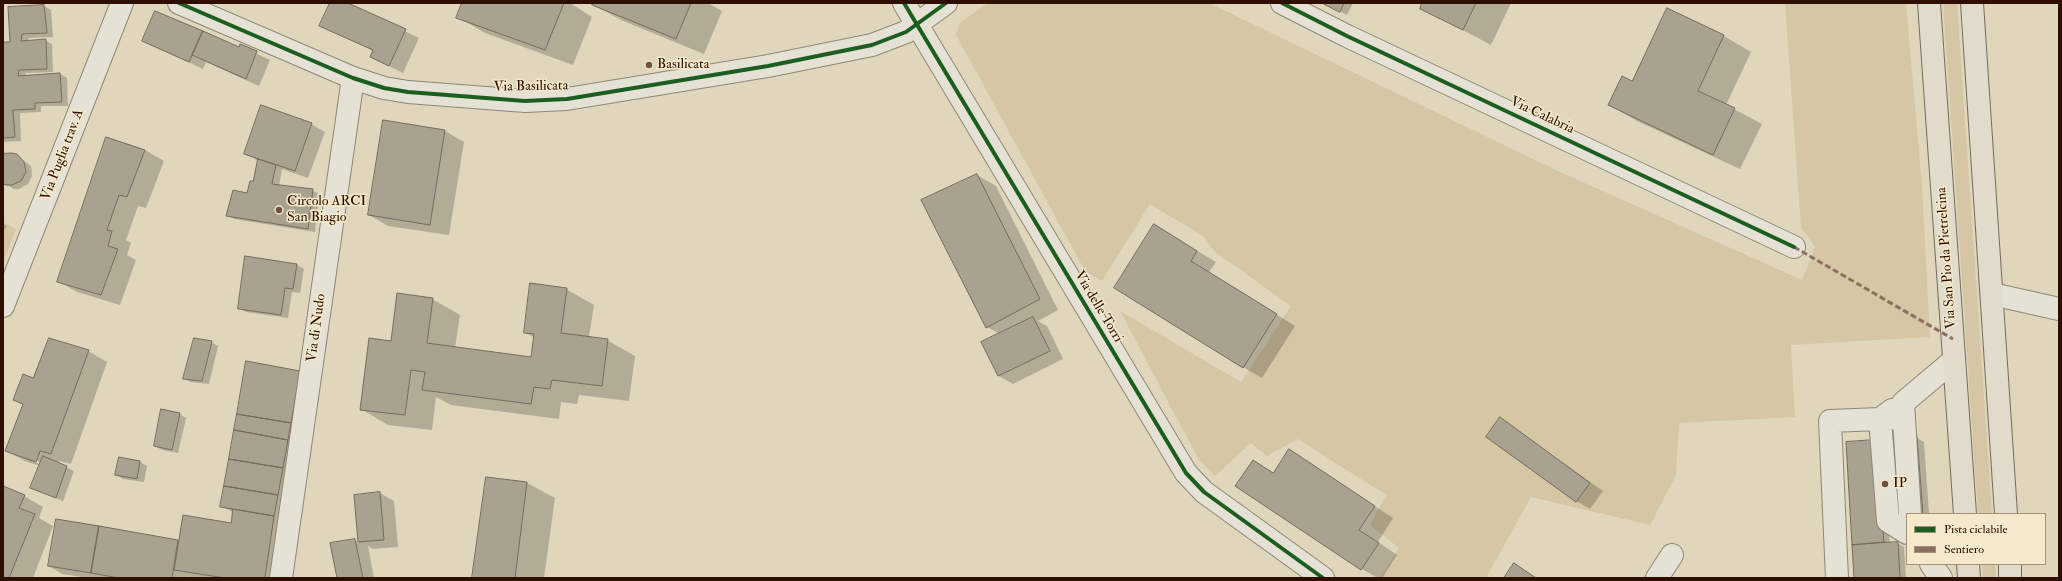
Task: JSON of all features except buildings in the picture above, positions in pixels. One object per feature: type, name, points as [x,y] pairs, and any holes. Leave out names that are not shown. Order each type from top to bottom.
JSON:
[{"type":"main road","name":"Via San Pio da Pietrelcina","points":[[1929,3],[1965,513]]},
{"type":"main road","points":[[1972,3],[2006,513]]},
{"type":"main road","points":[[1968,565],[1969,578]]},
{"type":"main road","points":[[2010,565],[2010,578]]},
{"type":"street","name":"Via Puglia trav. A","points":[[3,306],[122,3]]},
{"type":"street","name":"Via Basilicata","points":[[179,3],[353,78],[384,88],[408,92],[485,99],[553,100],[691,79],[841,52],[884,42],[917,25]]},
{"type":"street","name":"Via delle Torri","points":[[904,3],[1186,473],[1204,492],[1323,578]]},
{"type":"street","points":[[917,25],[946,3]]},
{"type":"street","name":"Via Calabria","points":[[1282,3],[1354,39],[1794,247]]},
{"type":"street","name":"Via di Nudo","points":[[281,578],[353,78]]},
{"type":"street","points":[[1992,294],[2059,309]]},
{"type":"street","points":[[1837,578],[1830,421],[1880,419],[1904,410],[1954,360]]},
{"type":"street","points":[[1904,410],[1910,513]]},
{"type":"street","points":[[1880,419],[1888,521],[1906,532]]},
{"type":"street","points":[[1657,578],[1672,555]]},
{"type":"street","points":[[1932,565],[1942,578],[1951,565]]},
{"type":"shaded area","points":[[988,3],[1209,3],[1558,171],[1802,280],[1815,247],[1801,228],[1785,3],[1906,3],[1922,186],[1930,337],[1791,345],[1795,417],[1679,423],[1676,475],[1650,525],[1531,497],[1486,578],[1380,578],[1399,548],[1370,525],[1386,495],[1298,439],[1267,456],[1251,443],[1215,476],[1199,460],[1120,311],[1241,382],[1291,306],[1214,251],[1204,237],[1150,204],[1102,281],[1085,271],[956,35],[960,23]]},
{"type":"shaded area","points":[[1943,3],[1957,3],[1992,513],[1978,513]]},
{"type":"shaded area","points":[[8,224],[16,230],[3,262],[3,230]]},
{"type":"shaded area","points":[[1982,565],[1995,565],[1996,578],[1983,578]]},
{"type":"marked path","points":[[1794,247],[1953,339]]},
{"type":"cycle path","points":[[179,3],[353,78],[384,88],[408,92],[525,101],[567,99],[768,66],[872,45],[906,32],[946,3]]},
{"type":"cycle path","points":[[904,3],[1186,473],[1204,492],[1323,578]]},
{"type":"cycle path","points":[[1282,3],[1347,36],[1794,247]]},
{"type":"place","name":"Basilicata","points":[[649,65]]},
{"type":"place","name":"Circolo ARCI San Biagio","points":[[279,210]]},
{"type":"place","name":"IP","points":[[1885,484]]}]
